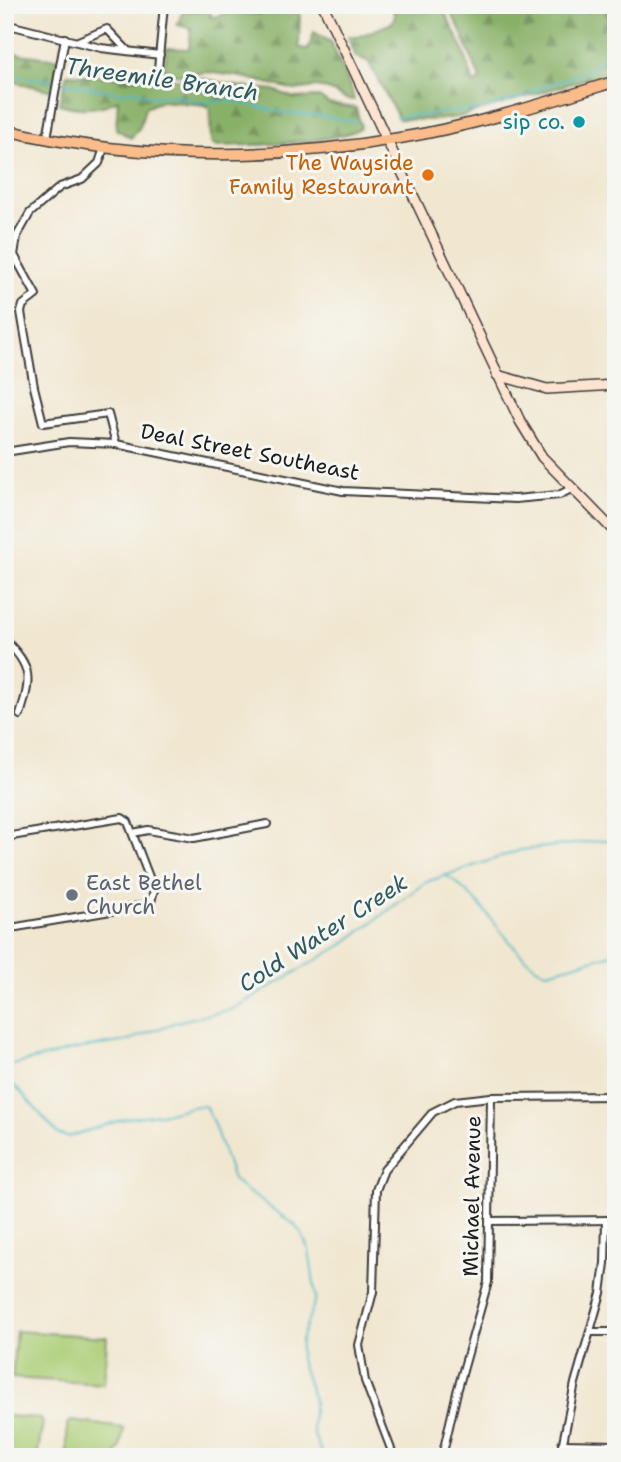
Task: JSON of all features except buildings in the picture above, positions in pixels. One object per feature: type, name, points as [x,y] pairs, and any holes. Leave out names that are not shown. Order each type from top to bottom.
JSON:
[{"type":"main road","points":[[323,5],[497,375],[534,447],[571,489],[616,533]]},
{"type":"main road","points":[[5,130],[104,148],[167,153],[246,154],[314,150],[386,141],[495,117],[616,81]]},
{"type":"main road","points":[[497,375],[547,389],[616,385]]},
{"type":"street","points":[[158,69],[164,5]]},
{"type":"street","points":[[5,24],[128,51],[160,55]]},
{"type":"street","points":[[78,41],[107,29],[128,51]]},
{"type":"street","points":[[47,138],[65,38]]},
{"type":"street","points":[[104,148],[99,163],[82,179],[60,187],[30,213],[17,236],[14,255],[36,295],[23,305],[21,312],[43,423],[108,414],[116,444]]},
{"type":"street","name":"Deal Street Southeast","points":[[5,452],[69,442],[116,444],[344,491],[496,499],[559,495],[571,489]]},
{"type":"street","points":[[5,640],[23,659],[28,672],[27,689],[20,715]]},
{"type":"street","points":[[5,837],[116,817],[128,822],[154,890],[151,902],[137,907],[5,929]]},
{"type":"street","points":[[133,833],[148,830],[194,838],[267,824]]},
{"type":"street","points":[[394,1457],[365,1381],[359,1345],[374,1281],[377,1185],[391,1159],[433,1112],[455,1101],[491,1097],[616,1097]]},
{"type":"street","name":"Michael Avenue","points":[[442,1457],[488,1282],[491,1097]]},
{"type":"street","points":[[560,1457],[575,1383],[591,1332],[604,1274],[606,1220]]},
{"type":"street","points":[[490,1221],[616,1220]]},
{"type":"street","points":[[591,1332],[616,1332]]},
{"type":"street","points":[[562,1444],[616,1445]]},
{"type":"green space","points":[[196,5],[212,5],[210,17],[232,10],[260,14],[300,9],[299,47],[308,50],[314,32],[331,42],[354,100],[315,87],[295,90],[243,77],[207,72],[184,75],[166,73],[164,70],[167,48],[189,49],[191,28],[177,25],[183,11],[196,11]]},
{"type":"green space","points":[[388,5],[441,5],[463,49],[474,84],[480,79],[459,27],[446,5],[603,5],[604,9],[605,5],[616,5],[616,26],[604,10],[616,29],[616,70],[459,117],[436,120],[399,119],[368,61],[356,57],[348,36],[358,37],[392,23],[395,16]]},
{"type":"green space","points":[[5,52],[59,59],[53,91],[5,80]]},
{"type":"green space","points":[[156,72],[174,79],[195,77],[241,87],[274,90],[294,98],[319,97],[329,104],[356,108],[361,127],[335,137],[315,140],[215,146],[211,143],[210,109],[206,105],[161,101],[145,108],[140,127],[131,138],[116,129],[118,100],[89,108],[59,104],[67,74],[136,78]]},
{"type":"green space","points":[[16,1331],[107,1337],[104,1384],[12,1378]]},
{"type":"green space","points":[[5,1416],[40,1418],[43,1422],[37,1457],[5,1457]]},
{"type":"green space","points":[[71,1421],[124,1428],[120,1448],[114,1457],[67,1457],[67,1424]]},
{"type":"waterway","name":"Threemile Branch","points":[[396,117],[481,109],[520,98],[542,87],[586,72],[616,47]]},
{"type":"waterway","name":"Threemile Branch","points":[[5,72],[18,77],[121,93],[135,91],[153,97],[174,95],[199,102],[233,101],[284,113],[356,122]]},
{"type":"waterway","name":"Cold Water Creek","points":[[5,1067],[76,1049],[127,1041],[176,1022],[233,1009],[342,945],[426,882],[521,850],[616,839]]},
{"type":"waterway","points":[[447,876],[476,901],[520,953],[539,969],[548,972],[616,953]]},
{"type":"waterway","points":[[5,1079],[18,1089],[58,1134],[68,1137],[127,1118],[205,1106],[233,1179],[294,1224],[309,1250],[316,1298],[301,1340],[300,1360],[314,1400],[314,1436],[324,1457]]},
{"type":"place","name":"sip co.","points":[[579,122]]},
{"type":"place","name":"The Wayside Family Restaurant","points":[[428,175]]},
{"type":"place","name":"East Bethel Church","points":[[72,895]]}]
